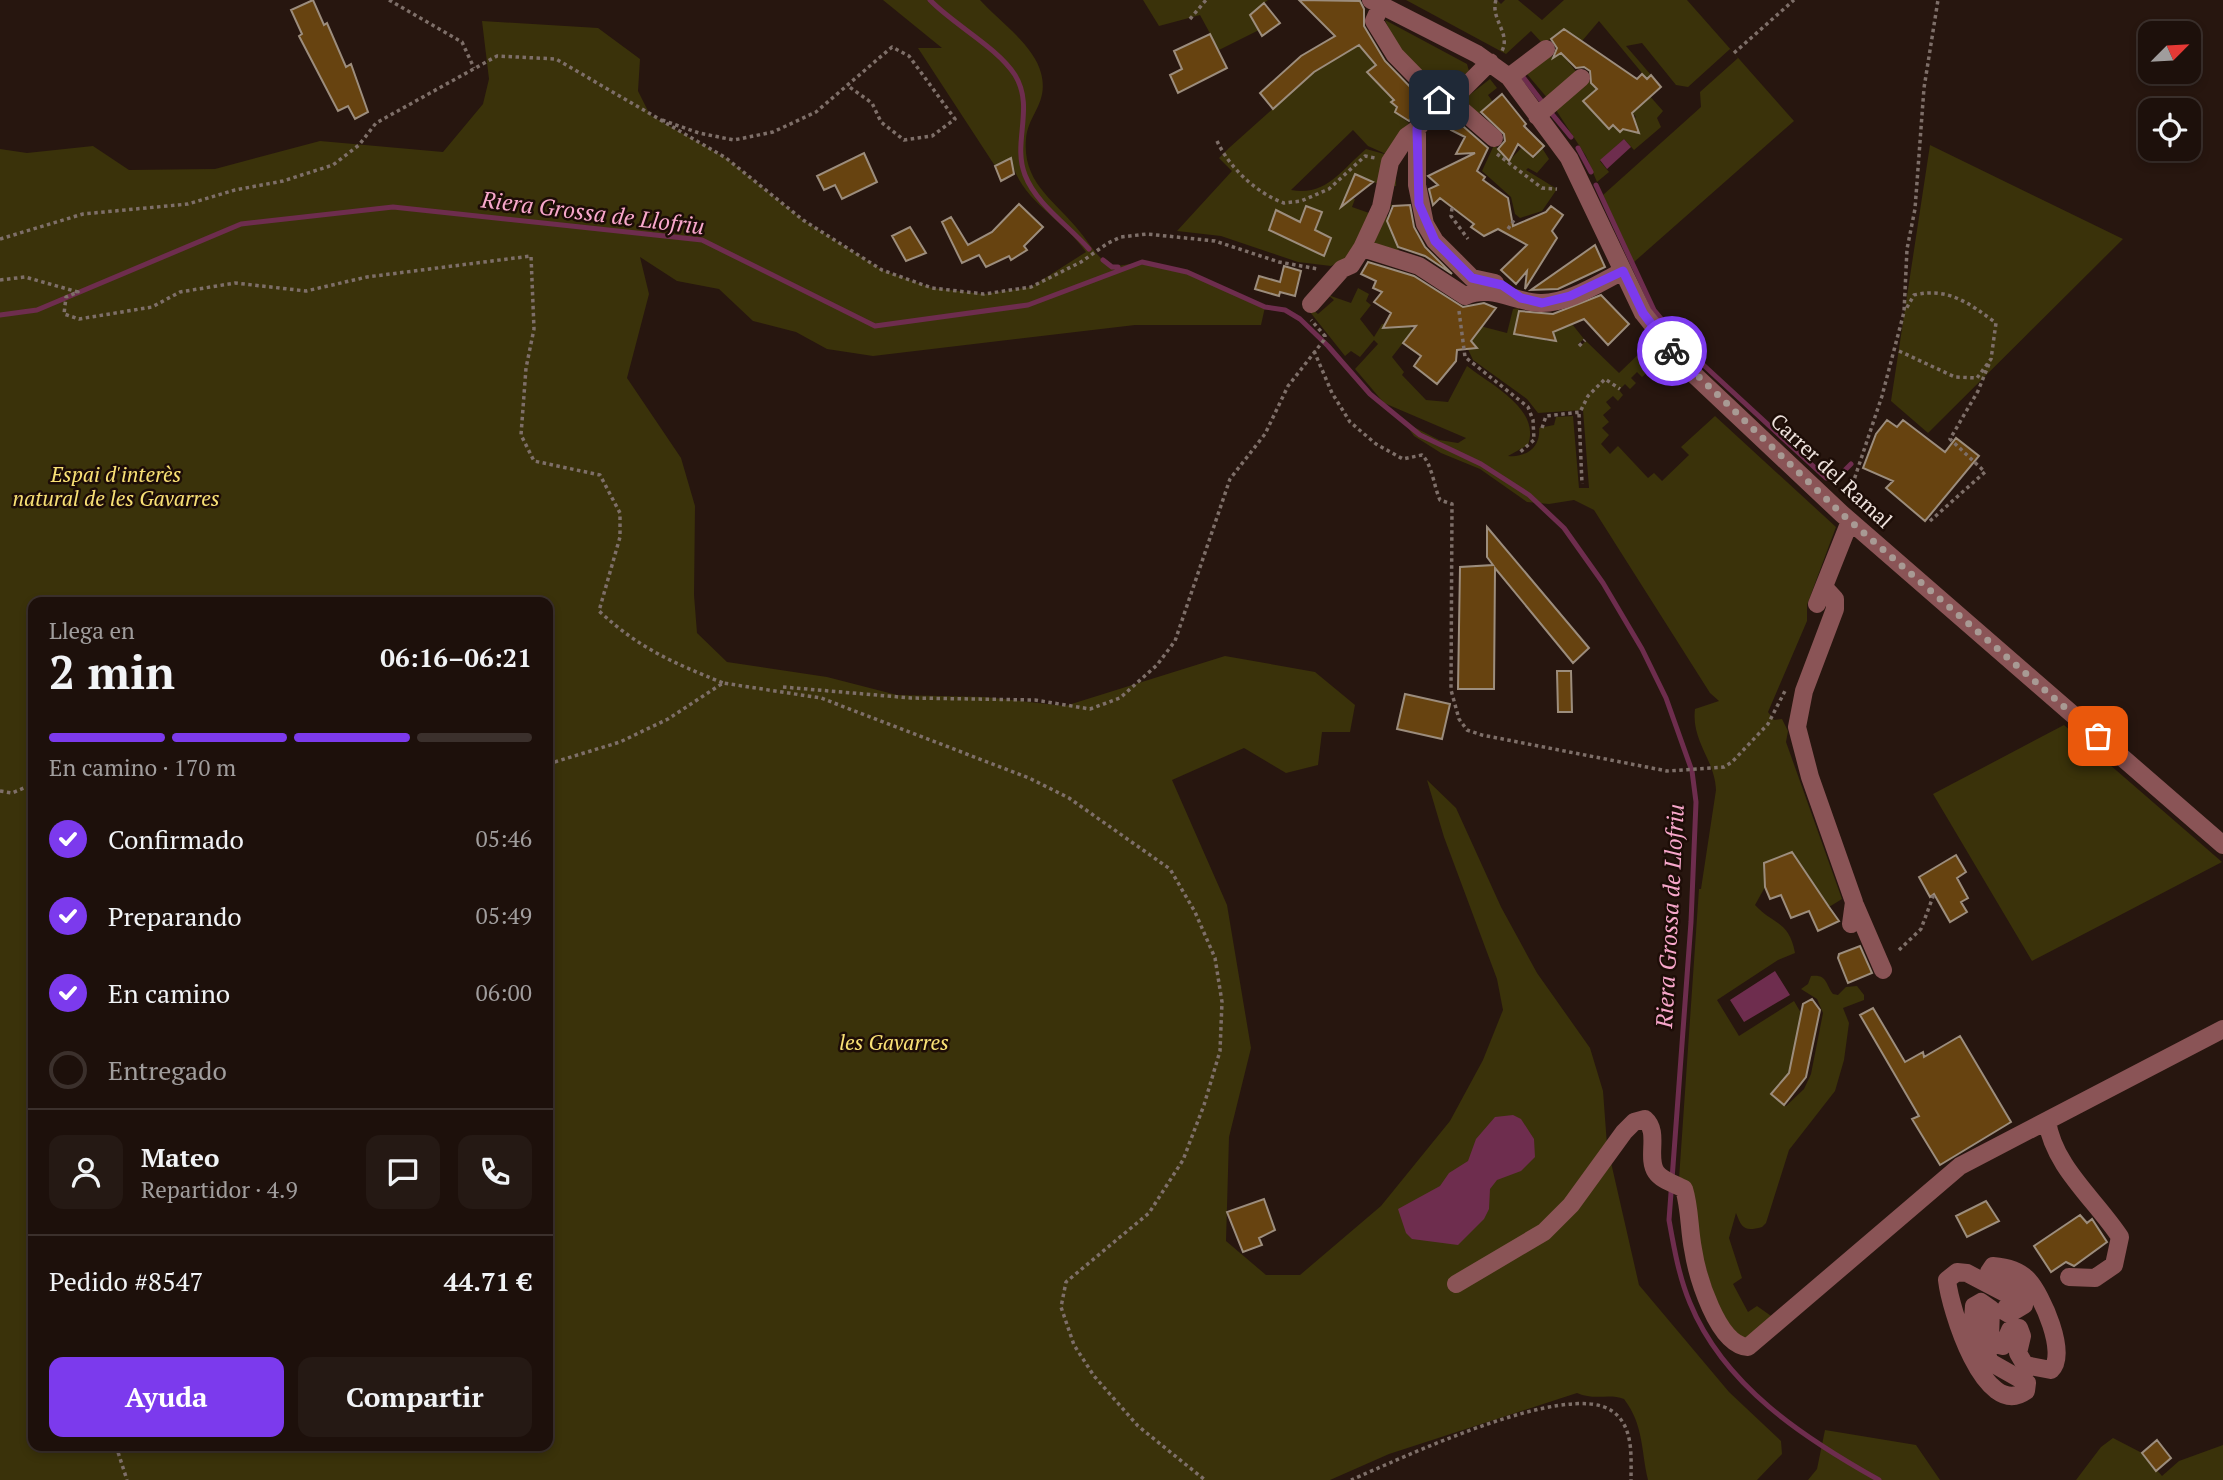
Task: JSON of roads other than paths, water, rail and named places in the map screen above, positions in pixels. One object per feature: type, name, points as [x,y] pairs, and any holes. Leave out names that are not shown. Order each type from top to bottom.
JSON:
[{"type":"street","name":"Carrer del Ramal","points":[[1376,2],[1496,56],[1569,158],[1663,350],[1686,367],[1846,518],[2223,845]]},
{"type":"street","points":[[1376,2],[1374,22],[1385,41],[1443,99],[1494,138]]},
{"type":"street","points":[[1509,77],[1546,49]]},
{"type":"street","points":[[1311,303],[1342,269],[1350,265],[1362,248],[1381,207],[1390,162],[1407,136],[1417,129],[1443,99],[1474,81],[1496,56]]},
{"type":"street","points":[[1537,116],[1581,78]]},
{"type":"street","points":[[1417,129],[1417,185],[1422,215],[1431,234],[1474,280],[1502,285],[1521,298]]},
{"type":"street","points":[[1362,248],[1419,266],[1465,296],[1481,290],[1542,303],[1558,300],[1623,271]]},
{"type":"street","points":[[1846,518],[1820,595],[1831,593],[1835,608],[1804,691],[1797,727],[1810,777],[1854,902],[1883,970]]},
{"type":"street","points":[[1851,924],[1854,902]]},
{"type":"street","points":[[1456,1284],[1544,1232],[1571,1205],[1605,1155],[1634,1122],[1646,1119],[1649,1122],[1654,1168],[1662,1177],[1680,1186],[1687,1197],[1693,1252],[1711,1309],[1728,1337],[1748,1348],[1960,1166],[2223,1029]]},
{"type":"street","points":[[2047,1121],[2050,1142],[2120,1237],[2114,1265],[2095,1278],[2069,1277]]},
{"type":"street","points":[[1998,1266],[2012,1270],[2025,1277],[2035,1290],[2057,1342],[2059,1354],[2051,1370],[2025,1365],[2018,1353],[2022,1336],[2019,1328],[2011,1330],[2003,1346],[1994,1344],[1990,1338],[1991,1309],[1981,1302],[1974,1306],[1973,1320],[1990,1362],[2027,1383],[2026,1391],[2011,1397],[2001,1395],[1982,1376],[1957,1318],[1947,1280],[1951,1274],[1962,1271],[2009,1295],[2011,1301],[2004,1311],[2009,1314],[2024,1305],[2022,1292],[1994,1277],[1989,1268],[1998,1266]]},
{"type":"waterway","points":[[930,0],[998,55],[1015,75],[1023,100],[1021,150],[1025,175],[1037,196],[1089,249]]},
{"type":"waterway","points":[[1523,77],[1543,103]]},
{"type":"waterway","points":[[1552,114],[1571,137]]},
{"type":"waterway","points":[[1578,148],[1591,172]]},
{"type":"waterway","points":[[1596,185],[1654,310],[1688,351]]},
{"type":"waterway","name":"Riera Grossa de Llofriu","points":[[0,315],[37,310],[241,224],[393,207],[702,240],[875,326],[1028,305],[1142,262],[1187,272],[1265,307],[1285,310],[1300,319],[1370,394],[1420,435],[1481,464],[1529,495],[1564,528],[1603,583],[1642,649],[1666,698],[1692,771],[1696,802],[1691,922],[1669,1220],[1680,1273],[1690,1303],[1705,1333],[1723,1360],[1745,1384],[1795,1427],[1879,1480]]},
{"type":"waterway","points":[[1103,260],[1112,267],[1118,267]]},
{"type":"waterway","points":[[1698,360],[1826,478],[1836,479],[1851,464]]},
{"type":"park label","name":"Espai d'interès natural de les Gavarres","points":[[116,487]]},
{"type":"park label","name":"les Gavarres","points":[[894,1043]]}]
